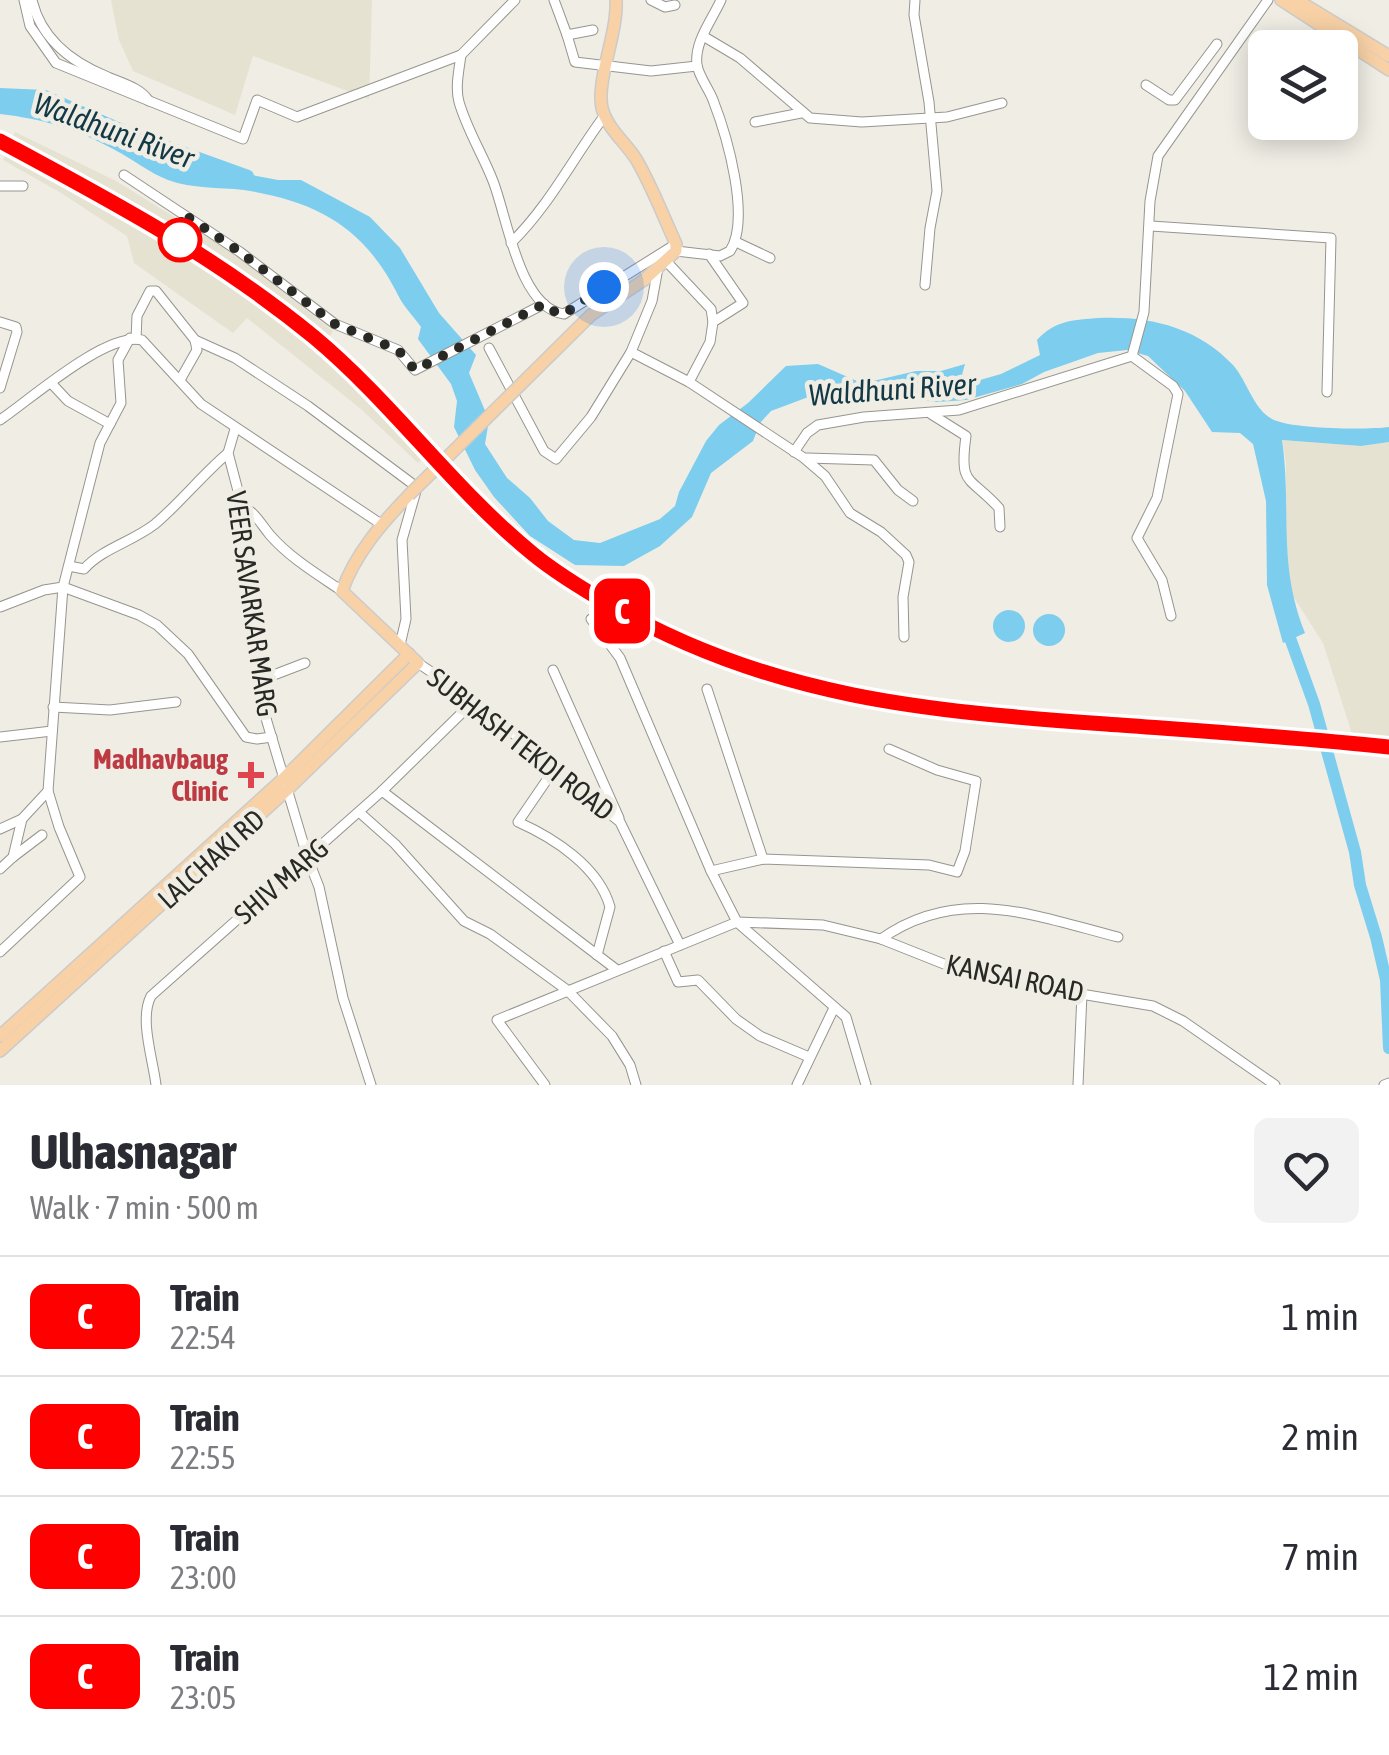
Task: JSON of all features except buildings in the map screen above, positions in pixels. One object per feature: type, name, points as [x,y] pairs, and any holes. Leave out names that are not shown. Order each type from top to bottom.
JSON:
[{"type":"main road","points":[[409,654],[342,591],[347,576],[380,524],[591,315],[644,280],[676,247],[638,163],[605,115],[602,94],[616,22],[616,0]]},
{"type":"main road","points":[[1280,0],[1389,70]]},
{"type":"main road","points":[[1297,0],[1389,56]]},
{"type":"main road","name":"LALCHAKI RD","points":[[0,1036],[47,1001],[286,784],[409,654]]},
{"type":"main road","name":"LALCHAKI RD","points":[[0,1052],[47,1001]]},
{"type":"street","points":[[24,0],[30,26],[56,63],[243,139],[256,100],[296,117],[460,55],[515,0]]},
{"type":"street","points":[[32,0],[37,19],[72,60],[141,90],[149,101]]},
{"type":"street","points":[[554,0],[574,62],[666,72],[697,66]]},
{"type":"street","points":[[652,0],[665,6],[675,5]]},
{"type":"street","points":[[460,55],[457,98],[493,181],[517,262],[544,304],[564,314],[676,247],[720,256],[730,252],[736,242],[738,202],[729,158],[712,98],[697,66],[698,44],[720,0]]},
{"type":"street","points":[[915,0],[914,15],[931,118],[936,200],[926,285]]},
{"type":"street","points":[[1133,355],[1144,312],[1150,201],[1158,156],[1268,0]]},
{"type":"street","points":[[566,34],[593,30]]},
{"type":"street","points":[[704,36],[740,58],[801,113],[824,122],[931,118],[1002,103]]},
{"type":"street","points":[[1146,85],[1175,100],[1217,44]]},
{"type":"street","points":[[755,122],[801,113]]},
{"type":"street","points":[[511,243],[540,211],[605,115]]},
{"type":"street","points":[[124,175],[240,252],[335,324],[398,350],[415,370],[544,304]]},
{"type":"street","points":[[0,186],[23,186]]},
{"type":"street","points":[[1151,226],[1330,238],[1333,241],[1327,392]]},
{"type":"street","points":[[736,242],[770,258]]},
{"type":"street","points":[[709,254],[743,300],[712,322]]},
{"type":"street","points":[[488,348],[544,451],[556,458],[591,417],[631,352],[662,264],[710,309],[710,342],[689,382]]},
{"type":"street","points":[[0,952],[80,878],[58,828],[48,791],[63,587],[100,443],[121,403],[118,360],[133,338],[136,316],[153,290],[196,340],[235,358],[308,406],[414,486],[416,492],[402,540],[409,654]]},
{"type":"street","points":[[0,322],[17,332],[0,388]]},
{"type":"street","points":[[0,420],[94,354],[133,338],[142,340],[202,404],[380,524]]},
{"type":"street","points":[[180,380],[197,350],[196,340]]},
{"type":"street","points":[[631,352],[689,382],[799,455],[825,476],[850,513],[881,532],[908,558],[903,597],[904,637]]},
{"type":"street","points":[[799,455],[807,433],[818,425],[864,416],[959,410],[1133,355]]},
{"type":"street","points":[[1133,355],[1178,394],[1157,498],[1137,538],[1162,580],[1171,616]]},
{"type":"street","points":[[52,384],[68,401],[110,424]]},
{"type":"street","points":[[928,412],[966,436],[964,472],[999,508],[1000,527]]},
{"type":"street","name":"VEER SAVARKAR MARG","points":[[235,429],[228,453],[242,506],[258,681],[308,858],[320,887],[343,998],[371,1085]]},
{"type":"street","points":[[68,566],[84,570],[97,555],[117,548],[156,523],[228,453]]},
{"type":"street","points":[[799,455],[874,460],[912,501]]},
{"type":"street","points":[[242,506],[257,516],[268,534],[296,559],[342,591]]},
{"type":"street","points":[[0,606],[63,587],[140,615],[188,654],[246,737],[272,737]]},
{"type":"street","points":[[592,619],[620,658],[736,922],[846,1018],[866,1085]]},
{"type":"street","name":"SUBHASH TEKDI ROAD","points":[[409,654],[620,822],[680,944]]},
{"type":"street","points":[[258,681],[305,663]]},
{"type":"street","points":[[554,670],[620,822]]},
{"type":"street","points":[[707,689],[763,859]]},
{"type":"street","points":[[53,707],[110,710],[176,702]]},
{"type":"street","name":"SHIV MARG","points":[[156,1085],[146,1006],[151,996],[246,908],[382,792],[474,702]]},
{"type":"street","points":[[0,737],[52,731]]},
{"type":"street","points":[[711,871],[763,859],[928,865],[956,872],[966,850],[976,781],[889,749]]},
{"type":"street","points":[[555,768],[518,822],[538,830],[572,856],[595,877],[608,898],[609,915],[597,954]]},
{"type":"street","points":[[0,828],[22,819],[48,791]]},
{"type":"street","points":[[382,792],[617,970]]},
{"type":"street","points":[[359,812],[395,844],[464,921],[490,934],[567,990],[612,1036],[630,1065],[636,1085]]},
{"type":"street","points":[[12,856],[22,819]]},
{"type":"street","points":[[0,868],[42,835]]},
{"type":"street","points":[[881,939],[896,928],[944,911],[995,907],[1118,937]]},
{"type":"street","points":[[545,1085],[496,1020],[736,922]]},
{"type":"street","name":"KANSAI ROAD","points":[[736,922],[823,925],[881,939],[944,964],[1153,1006],[1183,1021],[1275,1085]]},
{"type":"street","points":[[664,951],[678,982],[698,980],[760,1036],[808,1056]]},
{"type":"street","points":[[1078,1085],[1082,994]]},
{"type":"street","points":[[797,1085],[834,1008]]},
{"type":"shaded area","points":[[111,0],[372,0],[369,99],[253,56],[235,115],[133,71],[119,40]]},
{"type":"shaded area","points":[[15,132],[116,181],[233,253],[333,331],[326,342],[360,371],[433,449],[418,463],[361,409],[247,318],[233,333],[134,263],[127,236],[3,160]]},
{"type":"shaded area","points":[[1282,440],[1361,446],[1389,442],[1389,743],[1354,740],[1323,643],[1293,596],[1286,554],[1286,463]]},
{"type":"water","points":[[0,88],[46,90],[144,133],[200,165],[278,180],[301,180],[370,217],[400,248],[439,313],[476,355],[469,373],[489,420],[485,444],[507,478],[548,521],[574,540],[600,543],[660,519],[675,506],[706,441],[719,425],[786,366],[818,364],[857,381],[873,381],[965,364],[962,375],[973,382],[1001,374],[1040,355],[1037,340],[1044,333],[1081,319],[1136,319],[1188,333],[1233,365],[1261,410],[1274,420],[1313,427],[1389,427],[1389,442],[1361,446],[1282,440],[1288,560],[1305,633],[1283,643],[1267,585],[1266,501],[1253,444],[1240,433],[1212,432],[1185,391],[1148,356],[1127,350],[1098,353],[1022,384],[966,400],[878,402],[811,396],[771,411],[760,423],[753,441],[711,473],[692,517],[660,546],[624,566],[575,565],[530,536],[475,470],[454,427],[457,401],[451,384],[418,339],[421,327],[386,273],[355,236],[337,222],[295,202],[244,190],[177,183],[87,136],[45,122],[0,114]]},
{"type":"water","points":[[1009,610],[1020,615],[1025,626],[1020,637],[1009,642],[998,637],[993,626],[998,615]]},
{"type":"water","points":[[1049,614],[1060,619],[1065,630],[1060,641],[1049,646],[1038,641],[1033,630],[1038,619]]},
{"type":"waterway","name":"Waldhuni River","points":[[140,137],[248,176]]},
{"type":"waterway","points":[[1286,627],[1314,704],[1376,937],[1386,980],[1389,1048]]},
{"type":"railway","points":[[0,141],[162,231],[277,308],[343,363],[476,502],[533,554],[592,594],[671,637],[788,680],[907,705],[1032,719],[1389,747]]},
{"type":"train","name":"C","points":[[0,141],[158,227],[232,274],[316,339],[534,555],[610,605],[686,645],[769,676],[868,700],[962,714],[1389,747]]},
{"type":"place","name":"Madhavbaug Clinic","points":[[251,775]]},
{"type":"route","points":[[180,240],[182,213],[335,324],[398,350],[415,370],[544,304],[564,314],[604,287]]}]
